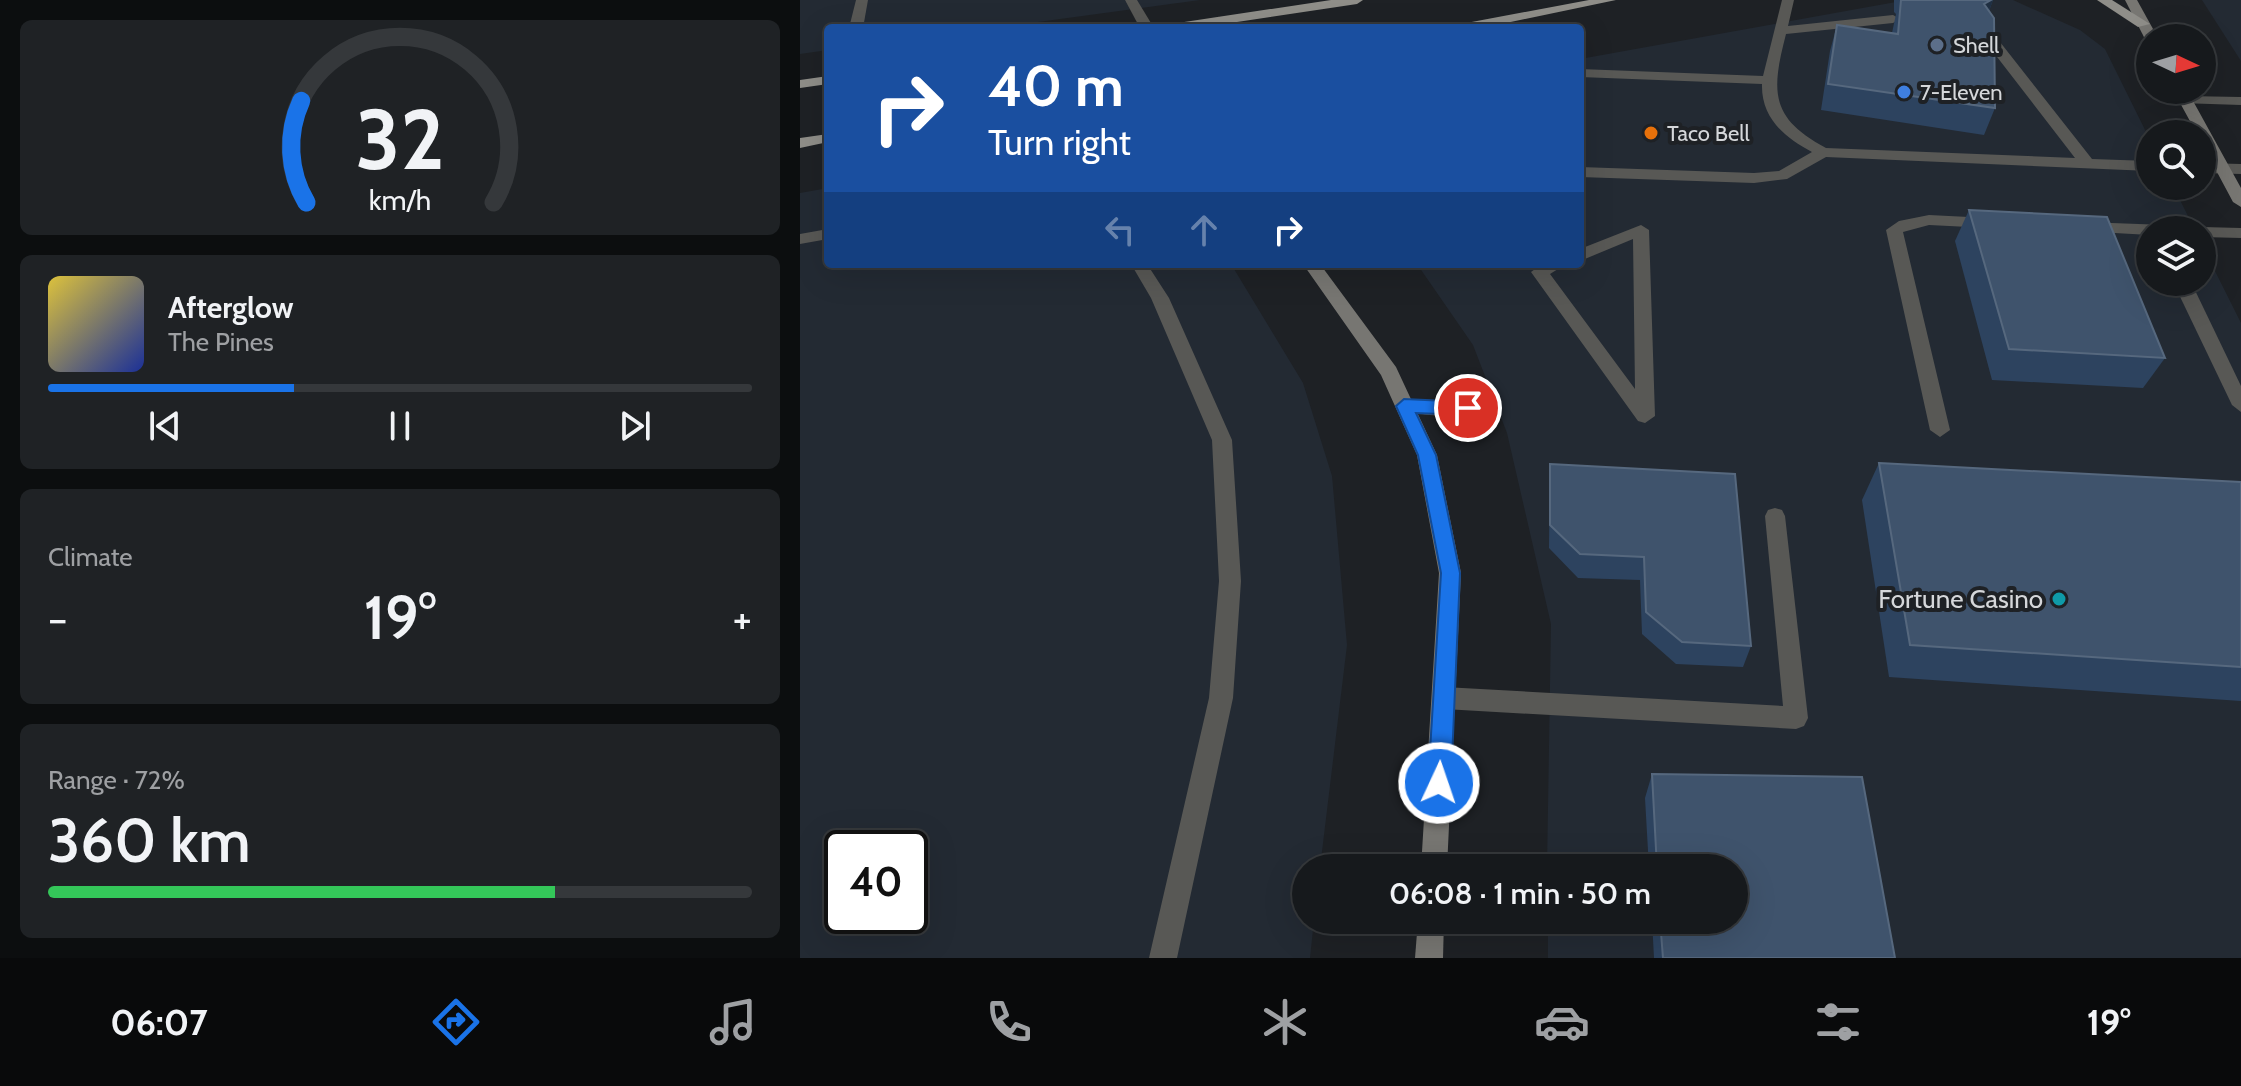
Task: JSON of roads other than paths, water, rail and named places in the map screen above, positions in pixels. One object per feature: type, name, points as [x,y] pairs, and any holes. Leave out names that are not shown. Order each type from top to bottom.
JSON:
[{"type":"main road","points":[[1198,24],[1357,0]]},
{"type":"main road","points":[[1482,24],[1610,0]]},
{"type":"main road","points":[[2103,0],[2143,24]]},
{"type":"main road","points":[[800,84],[824,81]]},
{"type":"main road","points":[[800,143],[824,139]]},
{"type":"street","points":[[857,24],[862,0]]},
{"type":"street","points":[[1131,0],[1145,24]]},
{"type":"street","points":[[1788,0],[1767,91],[1774,117],[1803,144],[1823,152],[2136,165]]},
{"type":"street","points":[[2131,0],[2143,24]]},
{"type":"street","points":[[1781,31],[1893,19]]},
{"type":"street","points":[[1984,31],[2087,163]]},
{"type":"street","points":[[1584,73],[1770,80]]},
{"type":"street","points":[[2216,98],[2241,101]]},
{"type":"street","points":[[2187,104],[2241,202]]},
{"type":"street","points":[[1584,172],[1754,178],[1782,176],[1823,152]]},
{"type":"street","points":[[2216,169],[2241,169]]},
{"type":"street","points":[[1940,430],[1894,230],[1907,222],[1926,220],[2003,223]]},
{"type":"street","points":[[2065,226],[2136,229]]},
{"type":"street","points":[[1548,268],[1539,272],[1645,416],[1641,230],[1584,253]]},
{"type":"street","points":[[2216,232],[2241,233]]},
{"type":"street","points":[[800,239],[824,235]]},
{"type":"street","points":[[1141,268],[1160,298],[1222,440],[1230,581],[1221,698],[1163,958]]},
{"type":"street","points":[[1314,268],[1389,372],[1427,455],[1450,573],[1435,854]]},
{"type":"street","points":[[2189,296],[2241,405]]},
{"type":"street","points":[[1404,406],[1468,408]]},
{"type":"street","points":[[1444,698],[1796,718],[1775,516]]},
{"type":"street","points":[[1429,958],[1430,934]]},
{"type":"place","name":"Shell","points":[[1937,45]]},
{"type":"place","name":"7-Eleven","points":[[1904,92]]},
{"type":"place","name":"Taco Bell","points":[[1651,133]]},
{"type":"place","name":"Fortune Casino","points":[[2059,599]]}]
